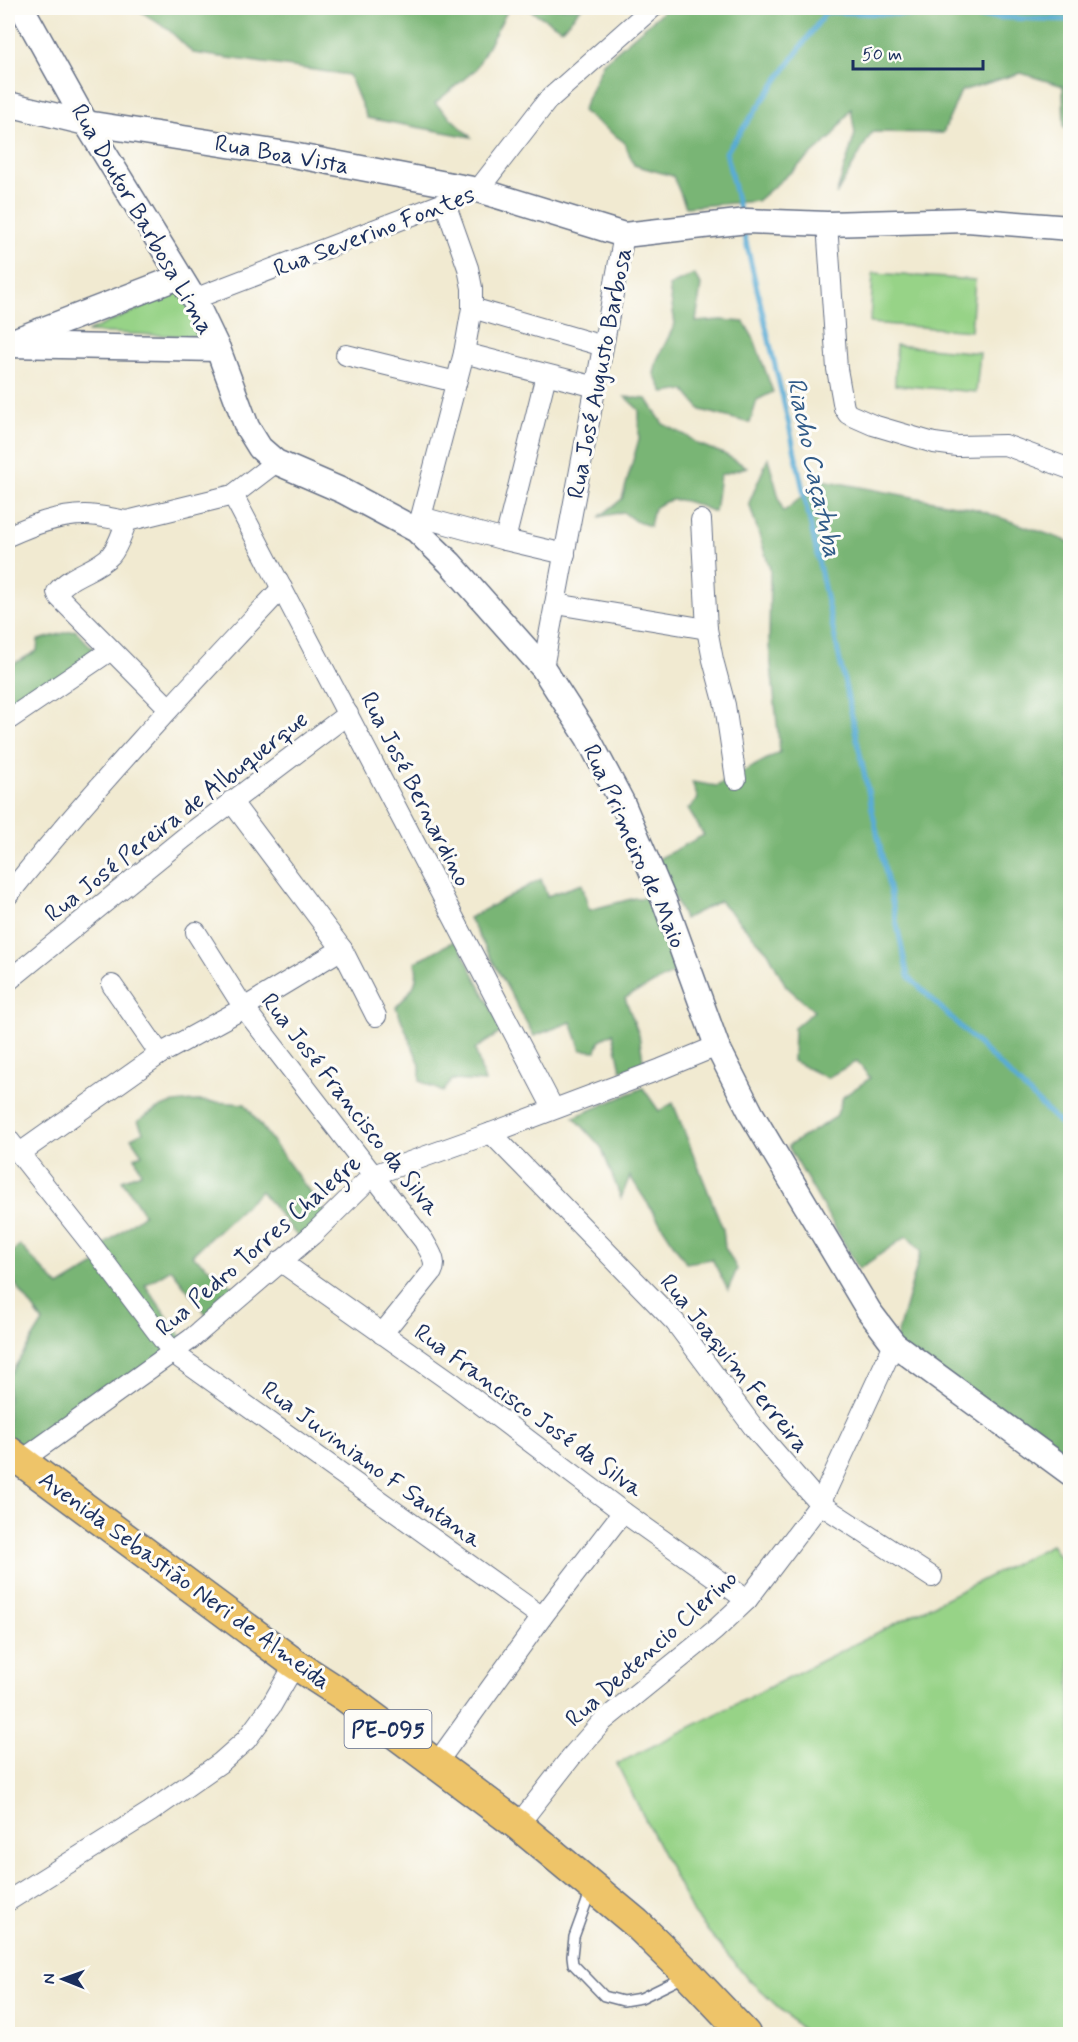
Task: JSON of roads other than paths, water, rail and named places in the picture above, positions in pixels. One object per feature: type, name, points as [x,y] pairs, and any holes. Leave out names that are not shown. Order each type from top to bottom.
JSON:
[{"type":"main road","name":"Avenida Sebastião Neri de Almeida","points":[[14,1456],[295,1664],[346,1697],[518,1825],[636,1923],[746,2034]]},
{"type":"street","name":"Rua Doutor Barbosa Lima","points":[[22,8],[86,123],[194,299],[218,349],[253,438],[276,462]]},
{"type":"street","points":[[478,190],[547,101],[652,8]]},
{"type":"street","name":"Rua Boa Vista","points":[[8,104],[86,123],[287,154],[478,190]]},
{"type":"street","name":"Rua Severino Fontes","points":[[194,299],[478,190],[624,235]]},
{"type":"street","points":[[445,203],[468,268],[472,288],[472,308],[464,353],[419,524],[565,554]]},
{"type":"street","name":"Rua José Augusto Barbosa","points":[[543,668],[624,235],[747,221],[827,224],[967,220],[1071,228]]},
{"type":"street","points":[[827,224],[837,369],[844,408],[848,414],[873,425],[934,443],[957,446],[1005,445],[1071,469]]},
{"type":"street","points":[[8,344],[179,277]]},
{"type":"street","points":[[472,308],[603,346]]},
{"type":"street","points":[[8,344],[218,349]]},
{"type":"street","points":[[464,353],[596,387]]},
{"type":"street","points":[[346,355],[456,382]]},
{"type":"street","points":[[505,540],[546,375]]},
{"type":"street","points":[[8,536],[33,525],[75,516],[99,516],[127,521],[233,495],[276,462]]},
{"type":"street","name":"Rua Primeiro de Maio","points":[[276,462],[419,524],[450,563],[543,668],[588,738],[622,802],[665,903],[717,1046],[752,1115],[869,1311],[894,1344],[1071,1473]]},
{"type":"street","name":"Rua José Bernardino","points":[[233,495],[553,1108]]},
{"type":"street","points":[[701,519],[707,629],[725,705],[736,779]]},
{"type":"street","points":[[127,521],[112,554],[57,592],[59,597],[169,708]]},
{"type":"street","points":[[8,895],[169,708],[282,588]]},
{"type":"street","points":[[556,604],[707,629]]},
{"type":"street","points":[[8,720],[111,650]]},
{"type":"street","name":"Rua José Pereira de Albuquerque","points":[[8,981],[231,801],[348,714]]},
{"type":"street","points":[[231,801],[342,949],[376,1016]]},
{"type":"street","name":"Rua José Francisco da Silva","points":[[196,932],[244,1008],[424,1241],[435,1262],[432,1272],[382,1334]]},
{"type":"street","points":[[14,1146],[160,1054],[244,1008],[342,949]]},
{"type":"street","points":[[112,985],[160,1054]]},
{"type":"street","name":"Rua Pedro Torres Chalegre","points":[[14,1456],[173,1353],[312,1235],[374,1175],[491,1133],[717,1046]]},
{"type":"street","name":"Rua Joaquim Ferreira","points":[[491,1133],[675,1322],[754,1428],[820,1504],[932,1577]]},
{"type":"street","name":"Rua Juviniano F Santana","points":[[14,1146],[173,1353],[542,1617]]},
{"type":"street","name":"Rua Francisco José da Silva","points":[[280,1261],[454,1384],[623,1512],[747,1600]]},
{"type":"street","name":"Rua Deotencio Clerino","points":[[518,1825],[572,1756],[603,1721],[714,1631],[747,1600],[820,1504],[894,1344]]},
{"type":"street","points":[[436,1764],[542,1617],[623,1512]]},
{"type":"street","points":[[8,1901],[150,1812],[220,1763],[246,1740],[271,1706],[295,1664]]},
{"type":"lane","points":[[592,1886],[574,1936],[572,1956],[573,1964],[604,1996],[623,2001],[641,1998],[689,1975]]},
{"type":"waterway","name":"Riacho Caçatuba","points":[[740,214],[726,152],[826,12],[1070,20]]},
{"type":"waterway","name":"Riacho Caçatuba","points":[[743,229],[789,425],[908,976],[1070,1133]]}]
